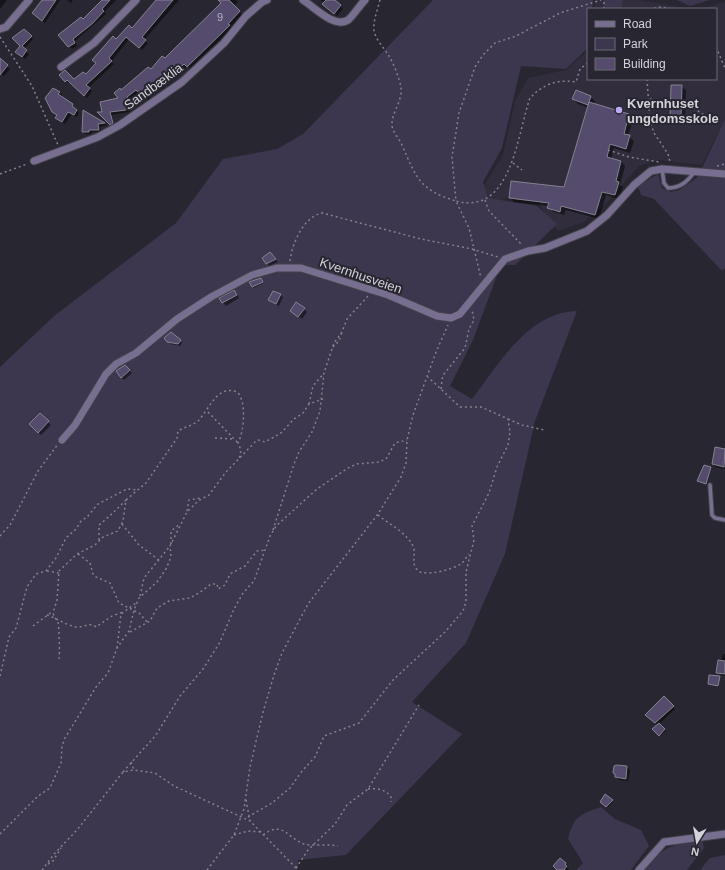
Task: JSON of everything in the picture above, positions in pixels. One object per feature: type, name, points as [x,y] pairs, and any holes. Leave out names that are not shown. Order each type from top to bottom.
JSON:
[{"type":"street","points":[[0,30],[6,27],[29,0]]},
{"type":"street","points":[[61,67],[94,43],[136,0]]},
{"type":"street","name":"Sandbæklia","points":[[34,161],[98,137],[120,125],[182,82],[224,43],[246,16],[262,2],[267,0]]},
{"type":"street","points":[[303,0],[331,20],[339,22],[348,19],[365,0]]},
{"type":"street","points":[[455,317],[469,303],[505,259],[528,251],[544,248],[587,231],[607,215],[643,176],[651,171],[662,169],[696,170],[725,174]]},
{"type":"street","name":"Kvernhusveien","points":[[62,440],[75,425],[106,374],[116,364],[136,353],[177,319],[232,284],[259,272],[289,267],[309,270],[375,291],[432,314],[455,317]]},
{"type":"street","points":[[639,870],[664,842],[725,834]]},
{"type":"lane","points":[[662,169],[664,183],[668,188],[676,188],[687,182],[696,170]]},
{"type":"lane","points":[[710,485],[712,515],[715,518],[725,520]]},
{"type":"path","points":[[380,0],[374,24],[375,32],[379,42],[390,56],[401,87],[398,104],[392,122],[393,131],[413,171],[422,183],[436,194],[456,201],[474,203],[485,200],[495,193],[513,163],[530,98],[537,90],[546,85],[564,80],[576,82],[580,69],[587,64]]},
{"type":"path","points":[[484,285],[472,249],[469,228],[456,201],[452,157],[459,113],[475,67],[483,55],[495,43],[516,36],[560,13],[601,0]]},
{"type":"path","points":[[655,8],[667,8]]},
{"type":"path","points":[[0,37],[32,86],[60,150]]},
{"type":"path","points":[[717,49],[725,68]]},
{"type":"path","points":[[608,150],[644,160],[670,162],[668,154],[654,133],[650,121],[650,99],[647,80]]},
{"type":"path","points":[[650,99],[666,102]]},
{"type":"path","points":[[684,105],[694,108],[714,122]]},
{"type":"path","points":[[0,174],[34,161]]},
{"type":"path","points":[[513,163],[522,170]]},
{"type":"path","points":[[485,200],[489,211],[528,251]]},
{"type":"path","points":[[289,267],[291,251],[296,240],[313,217],[322,213],[421,239],[472,249],[505,259]]},
{"type":"path","points":[[334,347],[339,341],[347,319],[375,291]]},
{"type":"path","points":[[441,390],[444,374],[462,352],[467,342],[469,329],[474,320],[469,303]]},
{"type":"path","points":[[207,870],[234,836],[241,817],[250,766],[267,698],[274,675],[290,637],[308,604],[378,514],[401,477],[406,463],[407,440],[413,415],[442,336],[455,317]]},
{"type":"path","points":[[42,870],[77,830],[131,762],[156,735],[180,696],[199,674],[220,642],[234,609],[243,593],[254,581],[294,464],[315,425],[323,399],[324,373],[334,347],[335,340],[342,332]]},
{"type":"path","points":[[187,513],[202,498],[210,493],[226,472],[240,460],[257,440],[265,442],[279,435],[294,419],[303,413],[309,404],[313,386],[324,373]]},
{"type":"path","points":[[428,377],[460,407],[481,407],[522,425],[544,430]]},
{"type":"path","points":[[99,540],[100,526],[111,517],[117,508],[146,483],[176,438],[179,430],[197,422],[207,411],[218,394],[230,391],[238,394],[243,403],[242,428],[238,443]]},
{"type":"path","points":[[309,404],[323,399]]},
{"type":"path","points":[[207,411],[238,443],[241,450],[240,460]]},
{"type":"path","points":[[248,817],[272,804],[290,788],[302,771],[315,757],[324,736],[359,723],[393,680],[418,658],[460,616],[465,606],[466,572],[474,540],[472,526],[489,492],[497,467],[509,441],[508,419]]},
{"type":"path","points":[[215,438],[234,439]]},
{"type":"path","points":[[0,536],[10,525],[38,471],[62,440]]},
{"type":"path","points":[[272,532],[279,522],[332,478],[358,464],[383,461],[388,457],[395,443],[407,440]]},
{"type":"path","points":[[46,572],[56,558],[67,536],[76,529],[81,521],[87,518],[98,504],[127,489],[138,490]]},
{"type":"path","points":[[118,648],[129,632],[144,578],[171,545],[187,513],[189,500],[202,498]]},
{"type":"path","points":[[59,659],[59,624],[54,618],[53,611],[58,588],[59,573],[78,554],[95,545],[106,535],[116,533],[122,524],[126,500]]},
{"type":"path","points":[[378,514],[407,537],[414,549],[414,565],[420,572],[430,573],[448,570],[462,563],[471,553]]},
{"type":"path","points":[[139,598],[157,582],[165,572],[171,558],[172,530],[182,523]]},
{"type":"path","points":[[122,524],[139,545],[159,560]]},
{"type":"path","points":[[129,632],[151,620],[157,608],[169,600],[190,598],[210,584],[217,584],[218,589],[221,589],[225,585],[230,574],[245,566],[257,551],[265,550]]},
{"type":"path","points":[[78,554],[90,563],[93,574],[96,577],[110,583],[119,603],[134,610],[147,622]]},
{"type":"path","points":[[0,676],[9,637],[16,628],[27,587],[37,573],[59,573]]},
{"type":"path","points":[[47,615],[75,627],[91,624],[96,627],[112,616],[123,612],[137,602]]},
{"type":"path","points":[[33,626],[53,611]]},
{"type":"path","points":[[0,834],[38,796],[50,788],[61,763],[62,746],[65,738],[96,687],[108,673],[118,648],[121,630],[121,616],[123,612]]},
{"type":"path","points":[[296,868],[314,844],[335,824],[348,805],[368,789],[419,705]]},
{"type":"path","points":[[131,762],[134,770]]},
{"type":"path","points":[[123,772],[134,770],[160,775],[174,786],[250,821]]},
{"type":"path","points":[[368,789],[379,789],[388,793],[391,797],[391,802]]},
{"type":"path","points":[[245,798],[250,821],[298,870]]},
{"type":"path","points":[[263,835],[277,828],[304,844],[338,846]]},
{"type":"path","points":[[234,836],[248,831],[260,832]]},
{"type":"shaded area","points":[[595,0],[639,0],[685,8],[594,8]]},
{"type":"shaded area","name":"Kvernhuset ungdomsskole","points":[[725,2],[725,119],[702,165],[657,160],[639,166],[603,207],[582,223],[558,231],[547,218],[539,203],[507,198],[494,203],[478,195],[503,155],[515,101],[528,78],[566,70],[587,51],[587,80],[717,80],[717,8],[703,8]]},
{"type":"green space","points":[[433,0],[593,0],[592,8],[587,8],[587,49],[566,69],[521,66],[502,148],[483,182],[488,198],[537,206],[557,224],[515,265],[501,265],[473,340],[450,386],[472,399],[504,356],[529,330],[544,320],[560,314],[577,311],[535,421],[505,554],[466,643],[412,702],[462,734],[346,855],[298,860],[298,870],[0,870],[0,367],[54,316],[176,223],[223,159],[277,149],[303,134]]},
{"type":"green space","points":[[604,0],[623,0],[621,8],[603,8]]},
{"type":"green space","points":[[677,0],[710,0],[690,6]]},
{"type":"green space","points":[[725,119],[725,268],[722,271],[654,199],[641,195],[638,186],[658,174],[662,188],[671,192],[679,190],[698,177]]},
{"type":"green space","points":[[601,807],[615,819],[641,830],[649,846],[631,870],[576,870],[583,863],[568,839],[572,826],[578,817]]},
{"type":"green space","points":[[702,839],[704,848],[687,870],[643,870],[656,856],[669,848],[684,842]]},
{"type":"green space","points":[[725,855],[725,870],[700,870],[710,858]]},
{"type":"building","points":[[42,0],[56,0],[42,21],[32,13]]},
{"type":"building","points":[[102,0],[110,0],[102,9],[104,11],[92,24],[73,39],[75,43],[68,47],[58,35],[81,17],[83,19]]},
{"type":"building","points":[[156,0],[173,0],[142,37],[146,40],[139,48],[126,37],[109,58],[112,61],[86,85],[90,88],[84,96],[67,80],[65,82],[59,75],[65,70],[74,79],[83,72],[86,74],[96,63],[92,60],[113,36],[116,39],[129,25],[132,28]]},
{"type":"building","points":[[218,0],[229,0],[240,11],[228,24],[230,25],[187,67],[184,64],[158,87],[156,85],[144,98],[136,90],[127,97],[132,105],[126,110],[110,112],[113,123],[110,125],[97,112],[102,112],[100,102],[118,98],[114,93],[120,88],[121,90],[148,67],[151,69],[162,56],[165,58],[221,3]]},
{"type":"building","points":[[326,0],[335,0],[341,5],[334,14],[322,4]]},
{"type":"building","points":[[24,29],[32,36],[22,46],[27,50],[22,57],[15,52],[20,46],[12,38]]},
{"type":"building","points":[[0,58],[8,65],[0,75]]},
{"type":"building","points":[[671,85],[682,85],[681,119],[670,118]]},
{"type":"building","points":[[53,88],[60,92],[58,94],[73,104],[72,106],[77,110],[74,115],[68,112],[62,122],[55,118],[57,115],[52,112],[45,98]]},
{"type":"building","points":[[576,90],[591,96],[588,105],[572,99]]},
{"type":"building","points":[[589,102],[629,114],[624,134],[630,135],[626,149],[610,144],[607,157],[621,161],[616,181],[619,182],[615,195],[602,192],[595,215],[561,206],[560,212],[547,208],[549,203],[509,198],[511,181],[564,187]]},
{"type":"building","points":[[83,110],[105,123],[98,124],[99,130],[82,132]]},
{"type":"building","points":[[270,252],[276,259],[266,264],[262,258]]},
{"type":"building","points":[[261,278],[263,282],[252,287],[249,282]]},
{"type":"building","points":[[234,290],[237,295],[222,303],[219,298]]},
{"type":"building","points":[[273,291],[281,294],[276,304],[268,300]]},
{"type":"building","points":[[296,302],[305,308],[298,317],[290,311]]},
{"type":"building","points":[[171,332],[181,340],[178,344],[167,342],[164,338]]},
{"type":"building","points":[[125,365],[130,370],[121,378],[116,371]]},
{"type":"building","points":[[40,413],[49,421],[38,433],[29,424]]},
{"type":"building","points":[[715,447],[725,449],[724,467],[712,464]]},
{"type":"building","points":[[704,465],[711,467],[706,484],[697,481]]},
{"type":"building","points":[[718,660],[725,661],[725,674],[716,673]]},
{"type":"building","points":[[709,675],[720,676],[718,686],[708,684]]},
{"type":"building","points":[[664,696],[674,706],[655,723],[645,715]]},
{"type":"building","points":[[659,723],[665,729],[659,736],[652,729]]},
{"type":"building","points":[[614,766],[627,766],[626,779],[615,777],[615,774],[613,773]]},
{"type":"building","points":[[605,794],[613,800],[606,807],[600,802]]},
{"type":"building","points":[[560,858],[566,863],[565,865],[567,866],[564,870],[557,870],[553,866]]},
{"type":"place","name":"Kvernhuset ungdomsskole","points":[[619,110]]}]
